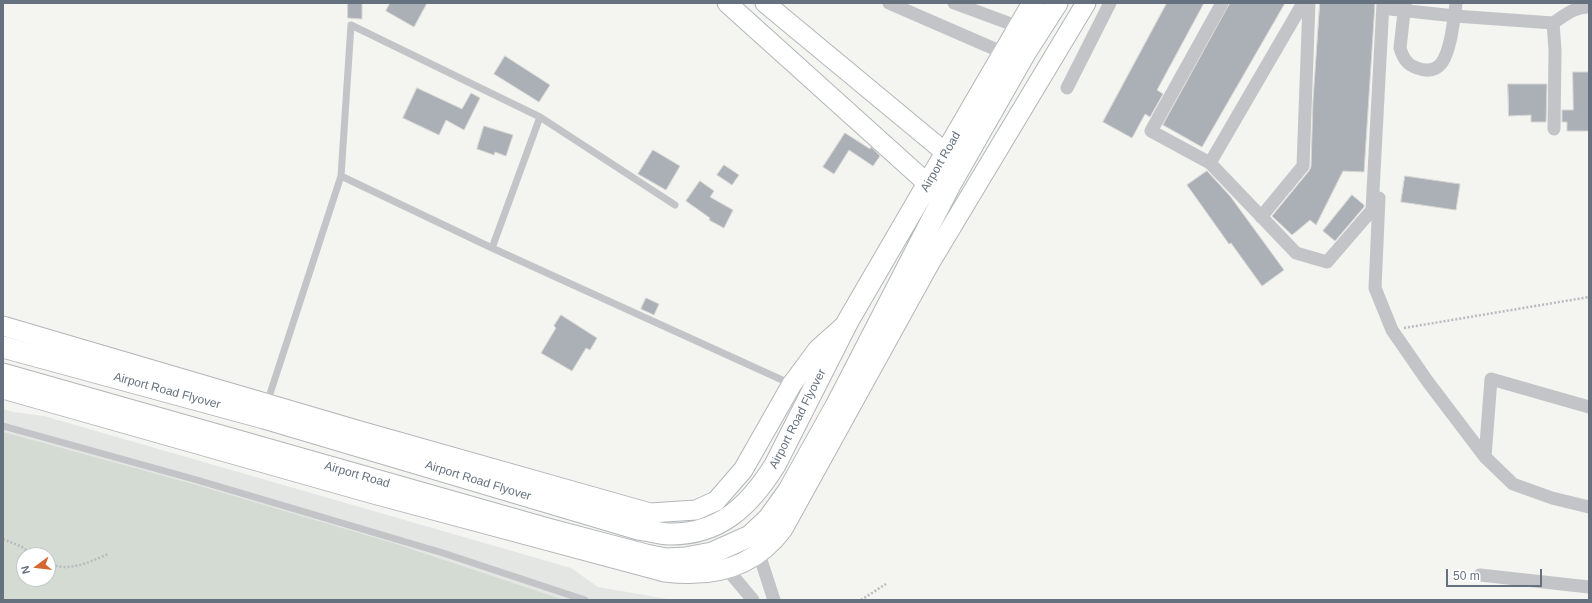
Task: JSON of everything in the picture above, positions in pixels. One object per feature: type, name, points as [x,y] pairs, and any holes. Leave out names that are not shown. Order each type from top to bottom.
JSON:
[{"type":"main road","name":"Airport Road","points":[[848,321],[1033,3]]},
{"type":"main road","name":"Airport Road","points":[[3,374],[548,529],[646,555],[666,559],[685,558],[712,553],[750,536],[769,518],[789,490],[836,406],[952,183],[1025,53],[1057,3]]},
{"type":"main road","name":"Airport Road Flyover","points":[[3,347],[264,418],[638,529],[668,534],[686,533],[719,523],[741,509],[762,486],[775,465],[848,321]]},
{"type":"street","points":[[727,3],[928,184]]},
{"type":"street","points":[[765,3],[946,153]]},
{"type":"street","points":[[889,3],[1004,53]]},
{"type":"street","points":[[954,3],[1019,28]]},
{"type":"street","points":[[3,389],[370,494],[666,572],[688,575],[708,574],[727,569],[759,554],[778,536],[788,522],[931,261],[1086,3]]},
{"type":"street","points":[[1067,88],[1110,3]]},
{"type":"street","points":[[1222,3],[1151,131],[1210,163],[1296,253],[1327,262],[1372,210],[1388,5]]},
{"type":"street","points":[[1210,163],[1303,3]]},
{"type":"street","points":[[1261,217],[1303,166],[1309,3]]},
{"type":"street","points":[[1388,5],[1456,10],[1553,23],[1572,11],[1583,7],[1589,7]]},
{"type":"street","points":[[1388,5],[1375,288],[1392,330],[1428,382],[1485,457],[1513,484],[1552,498],[1589,507]]},
{"type":"street","points":[[1404,7],[1400,48],[1402,56],[1415,68],[1425,71],[1434,69],[1442,64],[1447,57],[1456,10]]},
{"type":"street","points":[[1553,23],[1556,50],[1554,129]]},
{"type":"street","points":[[3,326],[650,513],[686,512],[696,510],[716,501],[743,470],[792,384],[818,349],[848,321]]},
{"type":"street","points":[[1485,457],[1492,379],[1589,407]]},
{"type":"street","points":[[759,554],[774,600]]},
{"type":"street","points":[[727,569],[753,600]]},
{"type":"street","points":[[1480,575],[1589,587]]},
{"type":"lane","points":[[267,403],[341,176],[351,25],[540,117],[675,205]]},
{"type":"lane","points":[[492,248],[540,117]]},
{"type":"lane","points":[[341,176],[492,248],[792,384]]},
{"type":"lane","points":[[3,426],[197,480],[443,553],[585,600]]},
{"type":"path","points":[[1392,330],[1589,297]]},
{"type":"path","points":[[3,540],[22,547]]},
{"type":"path","points":[[56,567],[69,567],[89,562],[108,554]]},
{"type":"path","points":[[861,600],[886,584]]},
{"type":"shaded area","points":[[3,409],[13,412],[44,416],[571,568],[598,587],[673,600],[3,600]]},
{"type":"shaded area","points":[[3,432],[193,484],[396,544],[564,600],[3,600]]},
{"type":"building","points":[[348,3],[362,3],[362,19],[348,18]]},
{"type":"building","points":[[390,3],[427,3],[414,27],[386,11]]},
{"type":"building","points":[[1167,3],[1204,3],[1157,90],[1163,94],[1150,117],[1145,114],[1132,138],[1103,122]]},
{"type":"building","points":[[1230,3],[1285,3],[1202,147],[1163,125]]},
{"type":"building","points":[[1320,3],[1375,3],[1364,172],[1343,171],[1316,225],[1310,220],[1292,235],[1272,216],[1311,167],[1313,101]]},
{"type":"building","points":[[505,56],[550,85],[539,102],[494,74]]},
{"type":"building","points":[[1573,72],[1589,72],[1589,131],[1567,131],[1567,122],[1562,122],[1562,110],[1573,110]]},
{"type":"building","points":[[1508,84],[1547,84],[1546,122],[1531,122],[1531,115],[1509,116]]},
{"type":"building","points":[[417,88],[462,109],[471,93],[480,98],[464,130],[446,120],[439,135],[403,118]]},
{"type":"building","points":[[484,126],[513,135],[506,156],[495,152],[494,155],[477,149]]},
{"type":"building","points":[[845,133],[870,149],[871,147],[880,156],[873,166],[849,150],[834,174],[823,167]]},
{"type":"building","points":[[653,150],[680,166],[666,190],[638,174]]},
{"type":"building","points":[[724,165],[739,175],[732,185],[717,175]]},
{"type":"building","points":[[1207,171],[1230,196],[1284,270],[1262,286],[1231,243],[1229,244],[1187,185]]},
{"type":"building","points":[[1405,176],[1460,184],[1456,210],[1401,202]]},
{"type":"building","points":[[700,181],[714,191],[710,197],[733,210],[724,228],[709,220],[710,218],[686,201]]},
{"type":"building","points":[[1352,195],[1364,205],[1364,207],[1335,241],[1323,231]]},
{"type":"building","points":[[646,298],[659,304],[654,315],[641,309]]},
{"type":"building","points":[[561,315],[597,338],[590,350],[586,348],[572,371],[541,353],[556,328],[554,326]]}]
